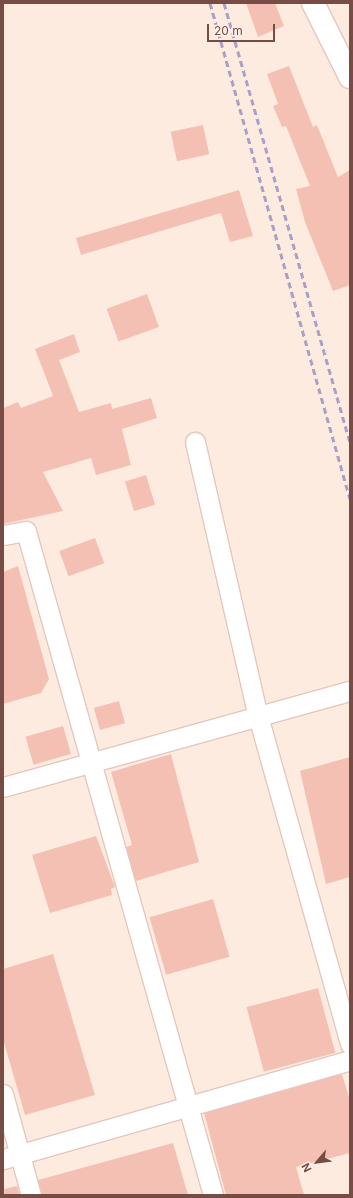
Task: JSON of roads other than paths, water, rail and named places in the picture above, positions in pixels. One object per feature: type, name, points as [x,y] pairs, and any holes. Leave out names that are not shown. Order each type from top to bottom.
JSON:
[{"type":"street","points":[[312,3],[350,77]]},
{"type":"street","points":[[195,442],[258,716],[350,1044]]},
{"type":"street","points":[[3,535],[26,531],[213,1195]]},
{"type":"street","points":[[3,787],[350,691]]},
{"type":"street","points":[[12,1157],[350,1060]]},
{"type":"street","points":[[3,1094],[12,1157],[31,1195]]},
{"type":"railway","points":[[210,3],[350,499]]},
{"type":"railway","points":[[224,3],[350,442]]}]
